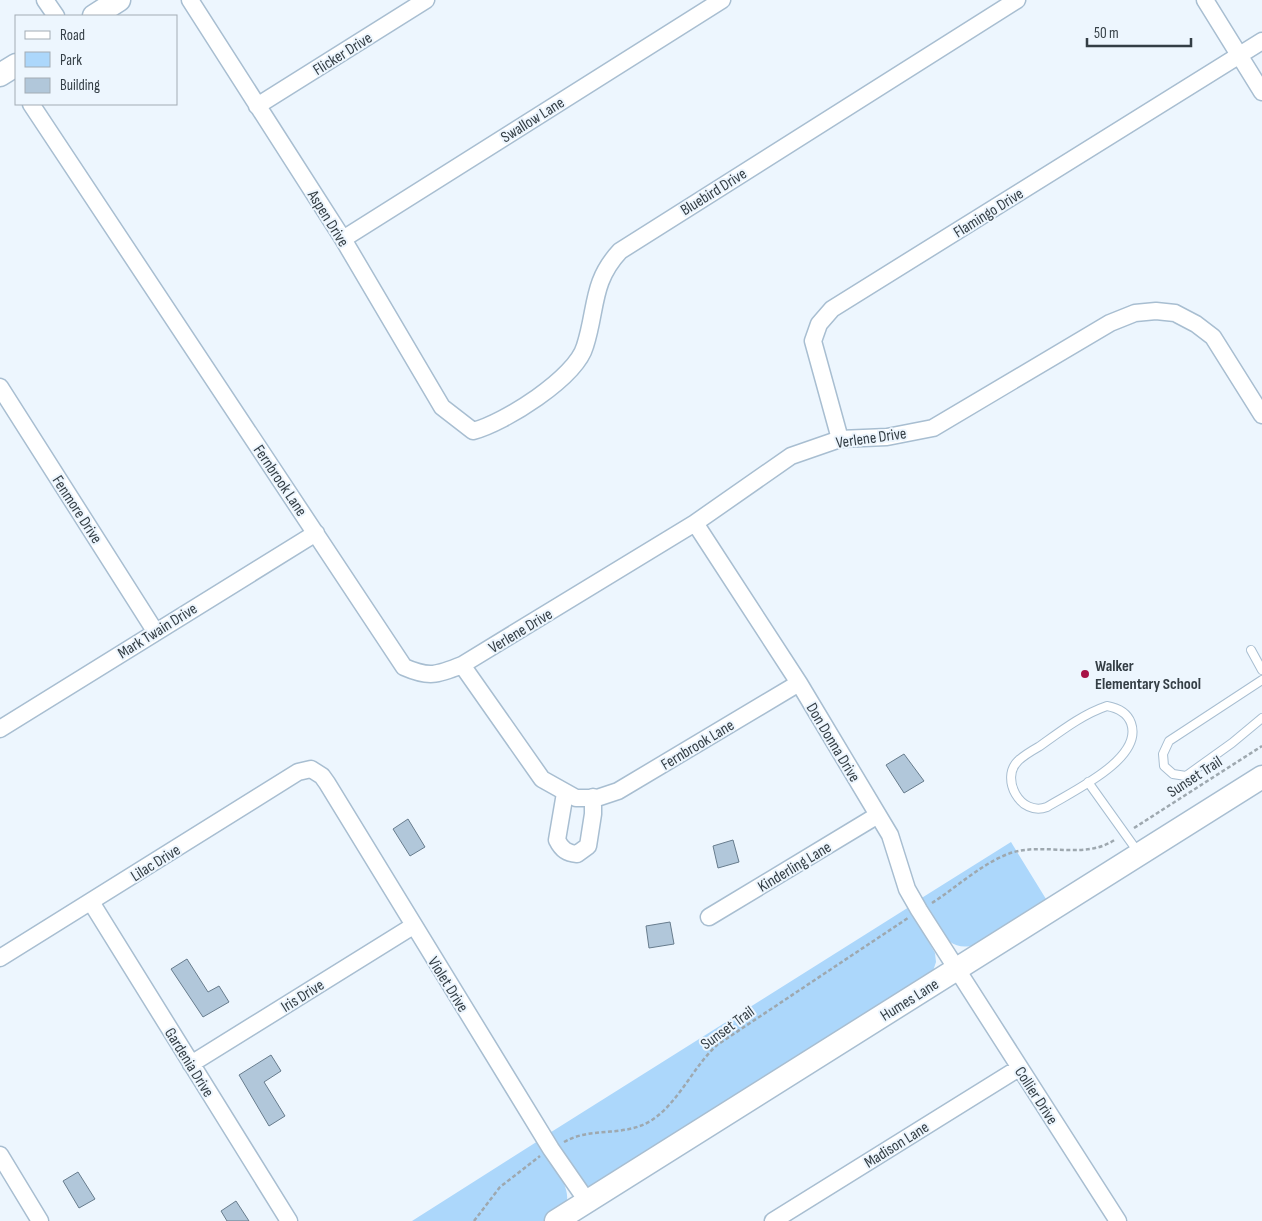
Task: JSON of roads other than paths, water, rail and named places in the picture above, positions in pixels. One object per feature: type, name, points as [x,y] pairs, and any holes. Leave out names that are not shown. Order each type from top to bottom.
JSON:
[{"type":"street","points":[[45,0],[55,15]]},
{"type":"street","points":[[96,15],[120,0]]},
{"type":"street","name":"Aspen Drive","points":[[190,0],[342,239],[442,408],[473,431]]},
{"type":"street","name":"Flicker Drive","points":[[257,106],[426,0]]},
{"type":"street","name":"Swallow Lane","points":[[342,239],[722,0]]},
{"type":"street","name":"Bluebird Drive","points":[[473,431],[488,427],[508,416],[563,378],[576,363],[585,348],[598,286],[607,266],[620,251],[1017,0]]},
{"type":"street","points":[[1206,0],[1238,56],[1262,92]]},
{"type":"street","name":"Flamingo Drive","points":[[840,439],[813,341],[819,324],[832,309],[1262,42]]},
{"type":"street","name":"Fernbrook Lane","points":[[32,105],[404,667],[420,674],[435,676],[462,665],[542,780],[576,798],[593,798],[618,791],[799,683]]},
{"type":"street","name":"Verlene Drive","points":[[462,665],[694,523],[792,456],[840,439],[887,437],[933,428],[1110,323],[1135,313],[1156,311],[1174,313],[1196,324],[1213,337],[1262,415]]},
{"type":"street","name":"Fenmore Drive","points":[[0,387],[155,631]]},
{"type":"street","name":"Don Donna Drive","points":[[694,523],[799,683],[890,835],[908,889],[956,969]]},
{"type":"street","name":"Mark Twain Drive","points":[[0,729],[155,631],[316,533]]},
{"type":"street","name":"Lilac Drive","points":[[0,958],[298,772],[311,769]]},
{"type":"street","name":"Violet Drive","points":[[311,769],[322,776],[327,783],[413,926],[552,1149],[587,1201]]},
{"type":"street","name":"Humes Lane","points":[[556,1221],[1262,777]]},
{"type":"street","points":[[565,793],[557,840],[564,850],[570,853],[578,854],[588,846],[592,823],[593,798]]},
{"type":"street","name":"Kinderling Lane","points":[[709,917],[878,815]]},
{"type":"street","name":"Gardenia Drive","points":[[92,902],[289,1221]]},
{"type":"street","name":"Iris Drive","points":[[191,1064],[413,926]]},
{"type":"street","name":"Collier Drive","points":[[956,969],[1118,1221]]},
{"type":"street","name":"Madison Lane","points":[[773,1221],[1019,1068]]},
{"type":"street","points":[[0,1155],[40,1221]]},
{"type":"lane","points":[[1251,650],[1262,670]]},
{"type":"lane","points":[[1262,680],[1169,741],[1163,754],[1164,766],[1172,774],[1186,776],[1232,743],[1262,718]]},
{"type":"lane","points":[[1107,706],[1116,708],[1125,714],[1131,722],[1133,733],[1130,744],[1115,763],[1088,782],[1047,807],[1033,810],[1028,808],[1016,796],[1012,776],[1017,761],[1078,720],[1107,706]]},
{"type":"lane","points":[[1088,782],[1140,853]]},
{"type":"place","name":"Walker Elementary School","points":[[1085,674]]}]
